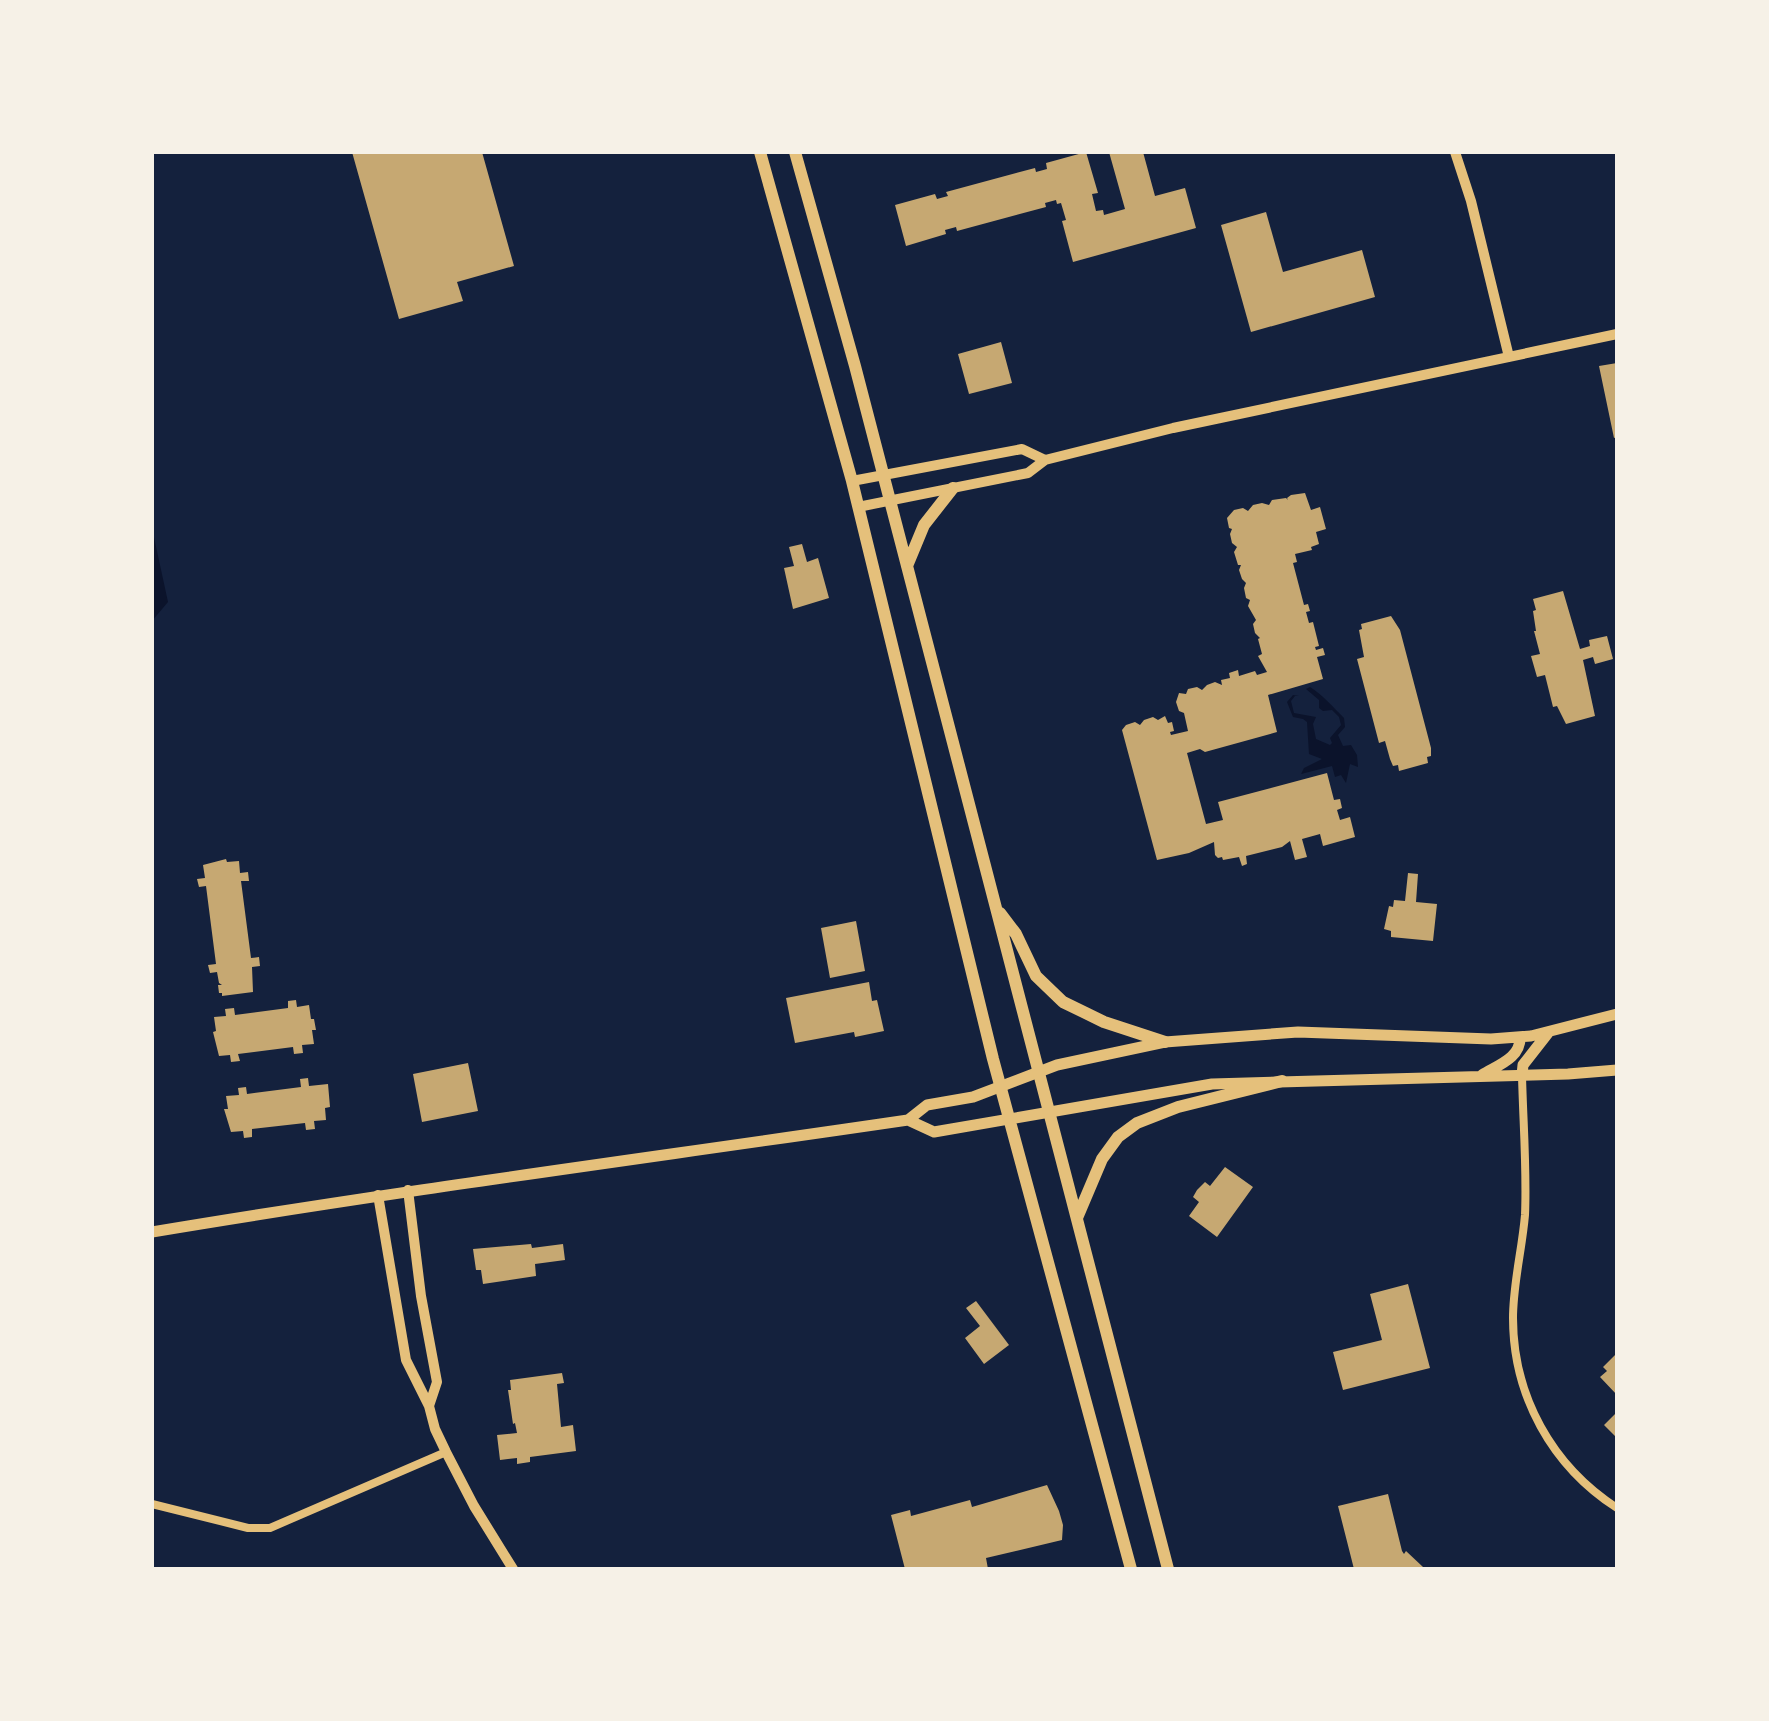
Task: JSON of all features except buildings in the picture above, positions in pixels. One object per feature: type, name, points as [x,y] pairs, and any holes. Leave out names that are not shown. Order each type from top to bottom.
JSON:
[{"type":"main road","points":[[760,152],[852,481],[954,907],[1131,1569]]},
{"type":"main road","points":[[795,152],[884,476],[1168,1569]]},
{"type":"main road","points":[[907,566],[924,525],[953,488]]},
{"type":"main road","points":[[996,908],[1016,934],[1036,976],[1051,993],[1089,1015],[1165,1042]]},
{"type":"main road","points":[[152,1232],[408,1190],[908,1120],[927,1105],[973,1097],[1063,1063],[1165,1042],[1269,1032],[1385,1033],[1471,1040],[1520,1037],[1548,1033],[1617,1014]]},
{"type":"main road","points":[[1522,1075],[1527,1059],[1548,1033]]},
{"type":"main road","points":[[1478,1077],[1514,1055],[1519,1049],[1520,1037]]},
{"type":"main road","points":[[908,1120],[934,1132],[1188,1086],[1617,1070]]},
{"type":"main road","points":[[1077,1218],[1102,1159],[1118,1137],[1137,1123],[1178,1107],[1282,1081]]},
{"type":"street","points":[[1455,152],[1471,201],[1509,357]]},
{"type":"street","points":[[858,507],[1028,473],[1045,460],[1226,416],[1617,334]]},
{"type":"street","points":[[852,481],[1022,449],[1045,460]]},
{"type":"street","points":[[1522,1075],[1525,1199],[1513,1319],[1518,1366],[1534,1415],[1558,1455],[1586,1485],[1617,1508]]},
{"type":"street","points":[[408,1190],[421,1296],[437,1382],[429,1406]]},
{"type":"street","points":[[378,1195],[406,1360],[429,1406],[446,1452],[474,1506],[513,1569]]},
{"type":"street","points":[[152,1504],[165,1510],[248,1528],[270,1528],[446,1452]]},
{"type":"water","points":[[152,528],[168,602],[152,621]]},
{"type":"water","points":[[1310,687],[1344,718],[1345,727],[1338,735],[1343,746],[1351,745],[1357,755],[1358,767],[1350,764],[1346,783],[1341,775],[1335,777],[1332,766],[1301,774],[1304,768],[1322,759],[1309,754],[1307,722],[1293,717],[1287,702],[1293,695],[1299,696],[1291,701],[1294,713],[1316,717],[1313,724],[1316,739],[1330,745],[1330,738],[1341,725],[1339,717],[1332,710],[1319,708],[1319,700],[1306,689]]}]
